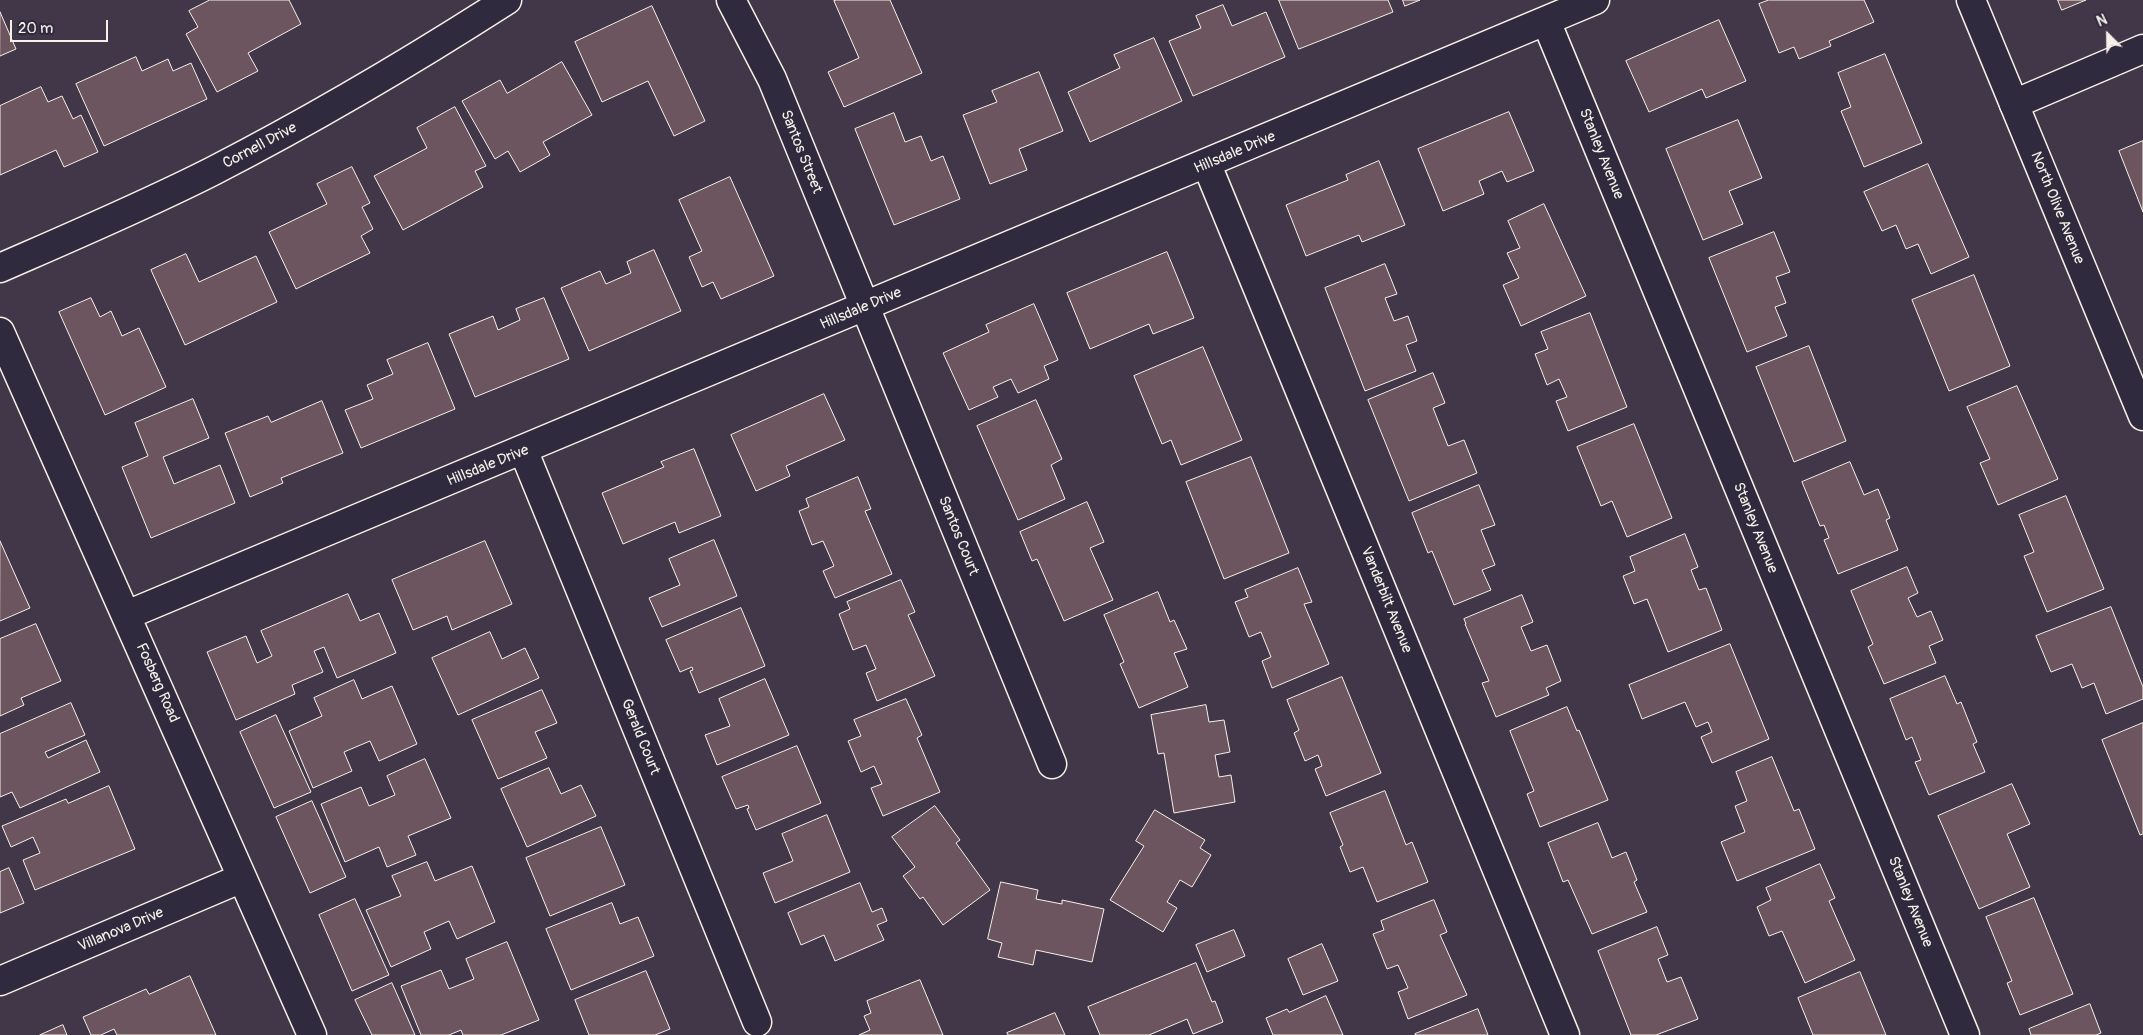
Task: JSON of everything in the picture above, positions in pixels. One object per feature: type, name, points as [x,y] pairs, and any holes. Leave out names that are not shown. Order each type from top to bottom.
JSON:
[{"type":"street","name":"Cornell Drive","points":[[0,268],[106,221],[220,167],[346,99],[507,0]]},
{"type":"street","name":"Santos Street","points":[[731,0],[772,79],[864,308]]},
{"type":"street","name":"Hillsdale Drive","points":[[127,616],[524,452],[1595,0]]},
{"type":"street","name":"North Olive Avenue","points":[[1971,0],[2143,416]]},
{"type":"street","name":"Stanley Avenue","points":[[1546,21],[1965,1035]]},
{"type":"street","points":[[2014,104],[2143,49]]},
{"type":"street","name":"Vanderbilt Avenue","points":[[1207,165],[1565,1035]]},
{"type":"street","name":"Santos Court","points":[[864,308],[1052,764]]},
{"type":"street","name":"Fosberg Road","points":[[0,332],[312,1035]]},
{"type":"street","name":"Gerald Court","points":[[524,452],[757,1022]]},
{"type":"street","name":"Villanova Drive","points":[[0,981],[242,878]]},
{"type":"building","points":[[210,0],[289,0],[301,24],[248,53],[258,71],[217,92],[186,34],[198,27],[189,11]]},
{"type":"building","points":[[890,0],[922,73],[844,107],[828,72],[859,58],[834,1]]},
{"type":"building","points":[[1279,0],[1388,0],[1393,12],[1299,49]]},
{"type":"building","points":[[1403,0],[1420,0],[1405,6]]},
{"type":"building","points":[[1769,0],[1864,0],[1874,22],[1829,41],[1831,46],[1799,59],[1794,47],[1779,53],[1759,4]]},
{"type":"building","points":[[2058,0],[2086,0],[2062,10]]},
{"type":"building","points":[[1223,5],[1232,26],[1266,12],[1285,57],[1193,96],[1169,41],[1201,28],[1196,16]]},
{"type":"building","points":[[652,6],[705,121],[674,136],[648,81],[602,102],[575,42]]},
{"type":"building","points":[[0,12],[16,49],[0,56]]},
{"type":"building","points":[[1719,20],[1746,81],[1706,98],[1702,89],[1649,112],[1626,61]]},
{"type":"building","points":[[1154,38],[1182,101],[1090,142],[1068,92],[1120,68],[1114,55]]},
{"type":"building","points":[[1885,54],[1922,143],[1864,167],[1841,111],[1851,107],[1838,73]]},
{"type":"building","points":[[136,57],[142,71],[168,59],[173,71],[191,63],[207,99],[104,146],[76,84]]},
{"type":"building","points":[[562,62],[592,115],[543,142],[550,155],[520,172],[508,151],[495,159],[462,101],[500,80],[507,93]]},
{"type":"building","points":[[1039,72],[1063,131],[1019,149],[1027,170],[990,184],[963,115],[997,102],[992,91]]},
{"type":"building","points":[[41,87],[48,102],[62,96],[73,119],[81,115],[98,152],[64,167],[56,150],[0,175],[0,106]]},
{"type":"building","points":[[455,107],[486,166],[475,171],[483,187],[403,230],[374,176],[427,148],[417,128]]},
{"type":"building","points":[[1509,112],[1534,171],[1507,182],[1502,171],[1479,181],[1484,194],[1443,211],[1418,149]]},
{"type":"building","points":[[894,113],[905,142],[921,136],[931,161],[943,156],[960,199],[894,225],[855,129]]},
{"type":"building","points":[[1738,120],[1762,178],[1729,191],[1743,224],[1703,240],[1666,149]]},
{"type":"building","points":[[2143,141],[2143,212],[2119,151]]},
{"type":"building","points":[[1379,161],[1405,225],[1362,242],[1359,235],[1306,256],[1286,205],[1348,180],[1346,175]]},
{"type":"building","points":[[1928,164],[1969,257],[1931,274],[1918,244],[1906,249],[1896,225],[1882,231],[1864,192]]},
{"type":"building","points":[[352,167],[370,203],[362,207],[373,229],[361,236],[370,253],[296,289],[269,232],[327,204],[317,184]]},
{"type":"building","points":[[730,177],[774,276],[721,299],[713,282],[702,287],[689,257],[702,251],[679,200]]},
{"type":"building","points":[[1544,204],[1586,296],[1521,326],[1503,285],[1519,278],[1507,253],[1520,248],[1508,221]]},
{"type":"building","points":[[1774,232],[1790,272],[1776,277],[1786,303],[1775,307],[1787,336],[1747,352],[1709,258]]},
{"type":"building","points":[[654,250],[681,311],[589,351],[561,288],[600,271],[606,284],[631,273],[627,262]]},
{"type":"building","points":[[1167,252],[1194,318],[1153,334],[1149,324],[1090,349],[1067,293]]},
{"type":"building","points":[[186,254],[199,282],[256,256],[277,302],[185,345],[151,270]]},
{"type":"building","points":[[1385,264],[1397,294],[1385,298],[1394,321],[1408,316],[1417,341],[1406,345],[1416,371],[1365,391],[1325,288]]},
{"type":"building","points":[[1974,275],[2010,366],[1949,391],[1912,300]]},
{"type":"building","points":[[91,298],[100,317],[111,311],[122,336],[139,328],[166,387],[105,415],[59,312]]},
{"type":"building","points":[[544,298],[569,359],[475,397],[449,334],[493,316],[498,330],[520,320],[516,309]]},
{"type":"building","points":[[1034,304],[1058,360],[1044,366],[1049,379],[1018,393],[1011,379],[993,387],[998,397],[969,410],[943,353],[989,332],[986,325]]},
{"type":"building","points":[[1590,313],[1627,407],[1568,431],[1556,401],[1567,397],[1559,379],[1547,385],[1535,354],[1548,349],[1541,332]]},
{"type":"building","points":[[428,343],[455,409],[361,448],[345,410],[373,399],[367,385],[393,374],[387,360]]},
{"type":"building","points":[[1809,346],[1846,441],[1794,462],[1756,367]]},
{"type":"building","points":[[1203,347],[1242,440],[1181,465],[1171,440],[1162,444],[1134,376]]},
{"type":"building","points":[[1433,373],[1445,403],[1433,408],[1448,446],[1464,440],[1477,473],[1409,501],[1368,400]]},
{"type":"building","points":[[2017,386],[2058,479],[1998,505],[1980,463],[1990,459],[1967,407]]},
{"type":"building","points":[[824,394],[845,440],[786,466],[790,476],[756,491],[731,435]]},
{"type":"building","points":[[193,399],[209,438],[163,457],[174,484],[220,465],[235,503],[151,538],[122,467],[148,456],[135,423]]},
{"type":"building","points":[[1036,400],[1062,459],[1051,465],[1065,499],[1018,520],[977,426]]},
{"type":"building","points":[[322,401],[343,453],[281,478],[283,483],[250,497],[225,433],[268,416],[271,422]]},
{"type":"building","points":[[1634,424],[1672,518],[1627,537],[1612,501],[1601,506],[1577,447]]},
{"type":"building","points":[[694,449],[721,516],[679,533],[675,522],[623,544],[602,493],[664,467],[661,462]]},
{"type":"building","points":[[1251,457],[1289,553],[1224,579],[1186,482]]},
{"type":"building","points":[[1850,462],[1864,495],[1878,489],[1890,518],[1886,520],[1898,550],[1838,574],[1824,540],[1829,538],[1824,525],[1820,526],[1802,482]]},
{"type":"building","points":[[858,477],[871,509],[865,511],[892,574],[835,598],[823,571],[834,566],[823,541],[812,545],[799,511],[809,507],[806,499]]},
{"type":"building","points":[[1479,485],[1495,525],[1481,530],[1495,565],[1482,570],[1491,590],[1454,605],[1432,551],[1428,553],[1412,513]]},
{"type":"building","points":[[2066,496],[2104,589],[2047,612],[2024,556],[2034,552],[2019,515]]},
{"type":"building","points":[[1087,502],[1104,542],[1090,548],[1113,600],[1064,621],[1037,559],[1032,561],[1020,532]]},
{"type":"building","points":[[1685,534],[1698,567],[1691,570],[1699,590],[1706,588],[1722,630],[1668,652],[1647,599],[1634,604],[1623,576],[1635,571],[1630,557]]},
{"type":"building","points":[[714,540],[737,596],[662,627],[649,598],[680,585],[669,559]]},
{"type":"building","points":[[0,541],[30,608],[0,621]]},
{"type":"building","points":[[485,541],[512,604],[452,630],[447,616],[413,630],[392,580]]},
{"type":"building","points":[[1907,567],[1918,593],[1908,598],[1917,617],[1931,611],[1943,640],[1929,646],[1936,663],[1884,684],[1868,647],[1873,644],[1851,591]]},
{"type":"building","points":[[1298,568],[1312,602],[1304,604],[1329,664],[1272,688],[1262,661],[1271,657],[1261,632],[1249,637],[1235,602],[1248,597],[1245,590]]},
{"type":"building","points":[[901,580],[915,612],[908,615],[935,676],[877,701],[866,673],[876,669],[866,645],[853,650],[839,614],[850,609],[847,602]]},
{"type":"building","points":[[1158,592],[1170,622],[1174,620],[1187,649],[1174,653],[1188,687],[1139,708],[1120,664],[1124,662],[1104,615]]},
{"type":"building","points":[[348,594],[360,621],[379,613],[396,653],[337,678],[324,647],[314,651],[323,672],[292,685],[295,694],[236,720],[207,652],[246,636],[257,663],[272,656],[261,631]]},
{"type":"building","points":[[1522,595],[1533,622],[1521,627],[1531,651],[1547,645],[1561,681],[1546,688],[1549,695],[1496,717],[1482,683],[1489,681],[1464,619]]},
{"type":"building","points":[[2111,607],[2143,687],[2143,699],[2106,714],[2094,683],[2082,688],[2072,664],[2051,672],[2036,636]]},
{"type":"building","points":[[741,608],[765,666],[699,693],[690,671],[693,670],[692,667],[680,672],[666,640]]},
{"type":"building","points":[[36,624],[61,681],[21,698],[24,705],[0,716],[0,639]]},
{"type":"building","points":[[490,632],[502,659],[525,648],[539,678],[458,715],[432,658]]},
{"type":"building","points":[[1730,644],[1769,739],[1712,763],[1701,737],[1712,732],[1708,722],[1696,727],[1685,702],[1642,719],[1629,685]]},
{"type":"building","points":[[1945,676],[1957,704],[1961,702],[1977,742],[1973,744],[1985,772],[1929,795],[1915,762],[1921,760],[1912,737],[1906,740],[1890,699]]},
{"type":"building","points":[[1342,677],[1381,773],[1326,796],[1315,769],[1322,766],[1318,755],[1305,761],[1294,733],[1299,730],[1287,700]]},
{"type":"building","points":[[765,679],[789,735],[717,765],[705,735],[730,726],[719,699]]},
{"type":"building","points":[[354,680],[362,699],[392,686],[417,744],[379,761],[370,741],[344,752],[352,771],[313,788],[289,731],[322,716],[314,698]]},
{"type":"building","points":[[542,690],[557,723],[535,732],[547,758],[498,779],[472,720]]},
{"type":"building","points":[[906,699],[922,735],[917,738],[940,792],[883,816],[871,788],[882,784],[874,766],[861,772],[848,741],[861,736],[854,720]]},
{"type":"building","points":[[71,703],[85,735],[45,752],[48,758],[86,740],[100,772],[20,808],[12,792],[0,797],[0,734]]},
{"type":"building","points":[[1206,705],[1209,722],[1224,720],[1230,752],[1215,755],[1219,777],[1231,775],[1235,802],[1174,813],[1164,753],[1158,754],[1151,715]]},
{"type":"building","points":[[1567,707],[1577,731],[1579,730],[1608,800],[1540,827],[1527,794],[1534,791],[1510,731]]},
{"type":"building","points":[[276,715],[311,792],[274,808],[240,732]]},
{"type":"building","points":[[2143,723],[2143,834],[2140,835],[2102,740]]},
{"type":"building","points":[[797,746],[821,803],[756,830],[747,809],[749,808],[748,805],[736,809],[722,777]]},
{"type":"building","points":[[1772,757],[1794,811],[1799,809],[1815,849],[1737,881],[1721,842],[1745,832],[1735,806],[1747,801],[1736,772]]},
{"type":"building","points":[[425,759],[451,818],[408,836],[416,855],[387,867],[379,847],[345,862],[321,804],[361,787],[369,806],[395,795],[387,776]]},
{"type":"building","points":[[549,768],[561,794],[581,785],[596,816],[527,847],[501,789]]},
{"type":"building","points":[[2012,784],[2030,824],[2007,834],[2030,887],[1979,909],[1938,816]]},
{"type":"building","points":[[109,786],[135,849],[35,890],[23,860],[40,853],[33,837],[11,847],[2,826],[66,799],[68,803]]},
{"type":"building","points":[[1385,791],[1406,845],[1412,842],[1428,882],[1377,902],[1363,867],[1350,872],[1340,847],[1343,845],[1330,813]]},
{"type":"building","points":[[312,801],[346,877],[310,893],[276,817]]},
{"type":"building","points":[[935,806],[960,840],[956,843],[990,890],[943,925],[923,897],[920,899],[903,876],[915,867],[892,837]]},
{"type":"building","points":[[1155,810],[1205,840],[1200,848],[1211,855],[1192,887],[1180,880],[1167,902],[1177,908],[1163,932],[1110,900],[1144,846],[1136,841]]},
{"type":"building","points":[[827,815],[850,872],[775,903],[763,873],[793,861],[782,834]]},
{"type":"building","points":[[1598,823],[1612,858],[1626,852],[1637,880],[1634,882],[1647,912],[1592,934],[1568,880],[1563,882],[1548,843]]},
{"type":"building","points":[[601,827],[625,885],[550,916],[526,858]]},
{"type":"building","points":[[427,862],[435,881],[472,866],[495,922],[457,939],[449,921],[424,932],[431,949],[391,967],[366,910],[401,896],[392,876]]},
{"type":"building","points":[[1820,864],[1835,898],[1829,901],[1855,960],[1805,983],[1782,931],[1769,936],[1757,907],[1771,900],[1766,888]]},
{"type":"building","points":[[9,868],[24,903],[0,913],[0,872]]},
{"type":"building","points":[[1001,882],[1038,890],[1036,899],[1062,904],[1062,900],[1104,909],[1092,962],[1036,950],[1033,965],[998,957],[1002,943],[988,939]]},
{"type":"building","points":[[860,883],[872,912],[882,908],[887,921],[877,925],[884,940],[835,961],[824,935],[801,945],[788,913]]},
{"type":"building","points":[[2034,898],[2073,994],[2020,1015],[2007,983],[2012,981],[1986,917]]},
{"type":"building","points":[[355,899],[389,975],[352,991],[319,915]]},
{"type":"building","points":[[1434,900],[1447,932],[1440,935],[1467,995],[1408,1019],[1398,992],[1408,988],[1398,965],[1387,969],[1373,934],[1384,930],[1381,921]]},
{"type":"building","points":[[612,903],[620,924],[638,917],[654,956],[571,990],[546,929]]},
{"type":"building","points":[[1657,927],[1668,955],[1658,959],[1667,982],[1681,977],[1698,1019],[1656,1035],[1631,1035],[1598,951]]},
{"type":"building","points":[[1234,930],[1245,956],[1207,972],[1196,945]]},
{"type":"building","points":[[507,942],[539,1020],[501,1035],[463,1035],[461,1030],[449,1035],[421,1035],[401,986],[441,970],[449,989],[474,979],[466,959]]},
{"type":"building","points":[[1322,944],[1338,981],[1303,995],[1288,959]]},
{"type":"building","points":[[1196,963],[1212,1002],[1215,1001],[1223,1022],[1193,1034],[1187,1019],[1149,1035],[1100,1035],[1088,1007]]},
{"type":"building","points":[[646,971],[670,1029],[655,1035],[589,1035],[575,1000]]},
{"type":"building","points":[[1860,972],[1886,1035],[1813,1035],[1798,998]]},
{"type":"building","points":[[190,976],[216,1035],[117,1035],[114,1029],[101,1035],[91,1035],[83,1017],[146,989],[149,994]]},
{"type":"building","points":[[920,980],[943,1035],[859,1035],[870,1030],[864,1016],[871,1013],[867,1001]]},
{"type":"building","points":[[392,983],[415,1035],[372,1035],[355,1000]]},
{"type":"building","points":[[1326,996],[1343,1035],[1273,1035],[1266,1018],[1287,1009],[1289,1012]]},
{"type":"building","points":[[2090,1004],[2101,1033],[2096,1035],[2031,1035],[2029,1029]]},
{"type":"building","points":[[1478,1009],[1488,1035],[1415,1035],[1415,1034]]},
{"type":"building","points":[[1055,1013],[1065,1035],[1008,1035],[1007,1033]]},
{"type":"building","points":[[63,1025],[67,1035],[40,1035]]}]
